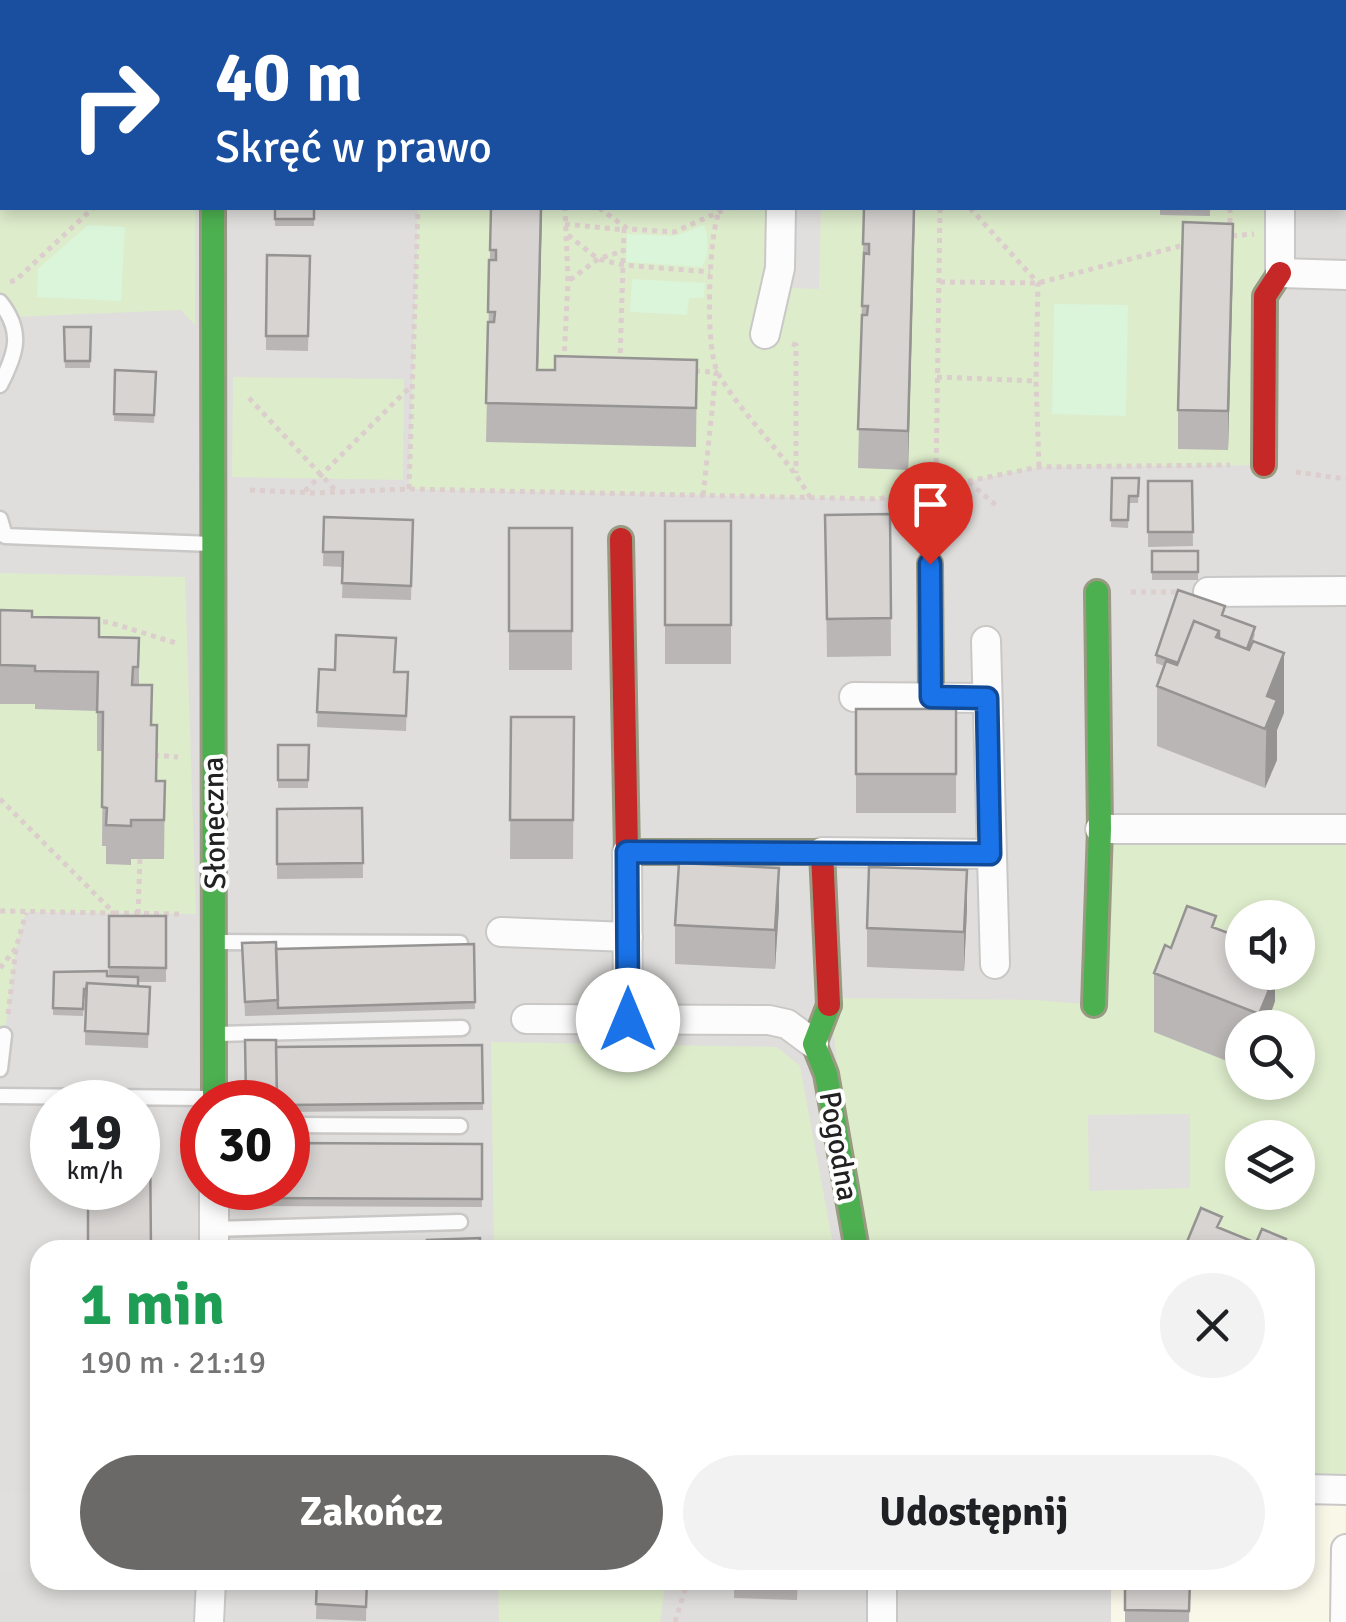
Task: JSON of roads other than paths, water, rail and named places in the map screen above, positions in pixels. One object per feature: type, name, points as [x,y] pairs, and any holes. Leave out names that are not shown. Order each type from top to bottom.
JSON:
[{"type":"street","name":"Słoneczna","points":[[213,210],[214,1080]]},
{"type":"street","points":[[764,334],[780,268],[781,210]]},
{"type":"street","points":[[1264,465],[1264,296],[1280,273],[1280,220]]},
{"type":"street","points":[[1280,273],[1346,276]]},
{"type":"street","points":[[621,539],[628,1020]]},
{"type":"street","points":[[930,564],[931,697]]},
{"type":"street","points":[[1094,1005],[1100,829],[1097,592]]},
{"type":"street","points":[[1208,592],[1346,592]]},
{"type":"street","points":[[986,641],[995,964]]},
{"type":"street","points":[[854,696],[987,698]]},
{"type":"street","points":[[1100,829],[1346,829]]},
{"type":"street","points":[[627,852],[990,854]]},
{"type":"street","points":[[526,1019],[769,1020],[787,1024],[814,1044],[828,1017],[830,998],[822,852]]},
{"type":"street","points":[[501,932],[628,937]]},
{"type":"street","name":"Pogodna","points":[[814,1044],[826,1074],[855,1240]]},
{"type":"street","points":[[214,1210],[214,1240]]},
{"type":"street","points":[[1315,1489],[1346,1490]]},
{"type":"street","points":[[1345,1622],[1346,1549]]},
{"type":"street","points":[[210,1622],[211,1590]]},
{"type":"street","points":[[882,1590],[882,1622]]},
{"type":"lane","points":[[0,302],[12,317],[16,353],[0,385]]},
{"type":"lane","points":[[0,519],[5,536],[212,544]]},
{"type":"lane","points":[[215,942],[460,944]]},
{"type":"lane","points":[[215,1034],[462,1028]]},
{"type":"lane","points":[[0,1069],[4,1034]]},
{"type":"lane","points":[[0,1096],[180,1100]]},
{"type":"lane","points":[[310,1125],[460,1126]]},
{"type":"lane","points":[[214,1240],[460,1222]]}]
